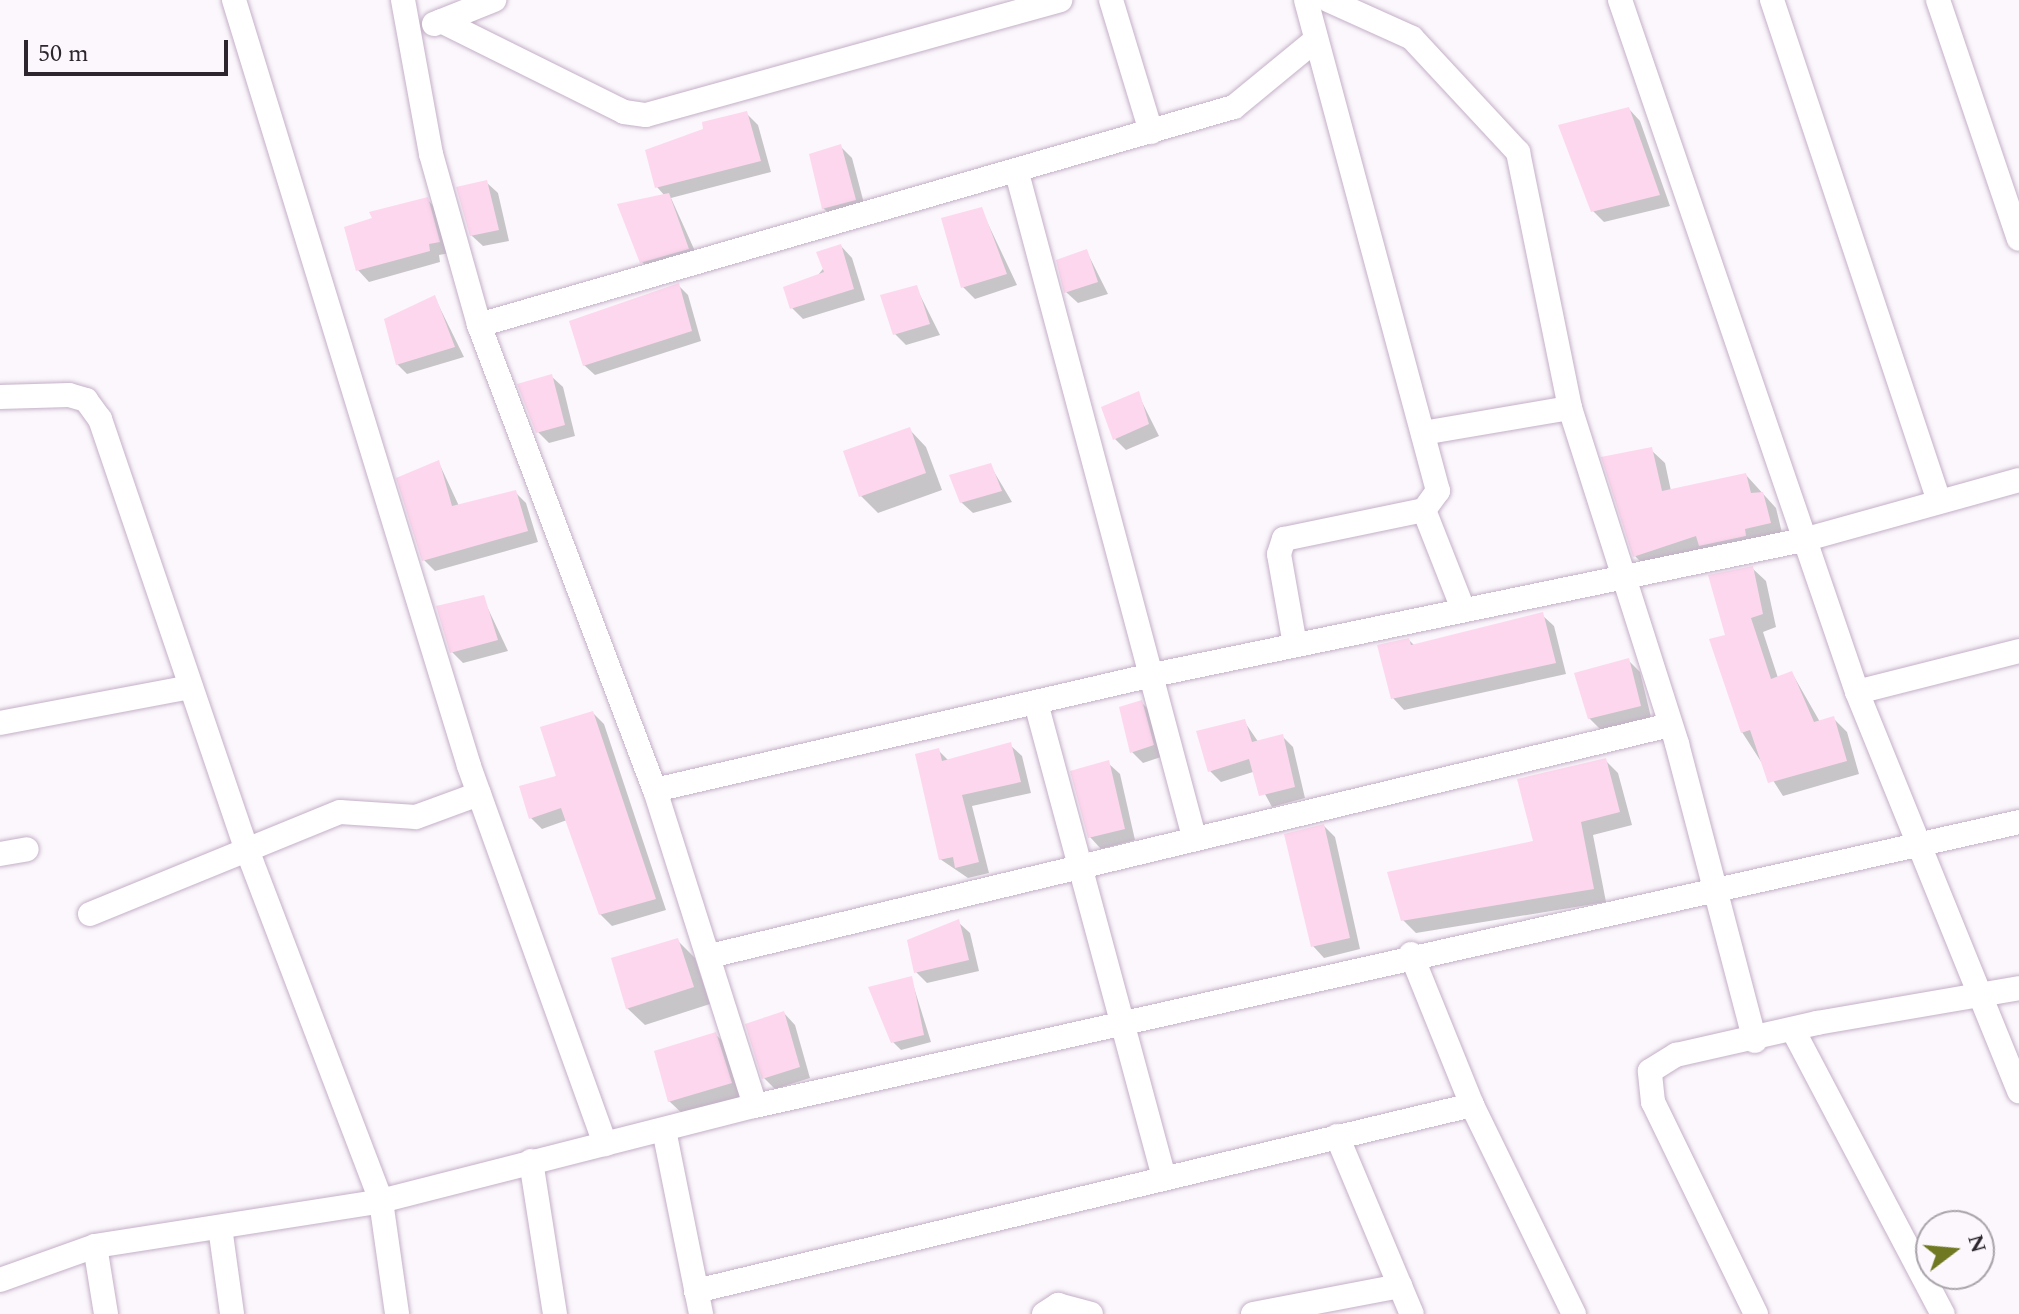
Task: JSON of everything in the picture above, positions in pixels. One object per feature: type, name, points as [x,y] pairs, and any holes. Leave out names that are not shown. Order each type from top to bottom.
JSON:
[{"type":"street","points":[[234,0],[479,794],[605,1144]]},
{"type":"street","points":[[403,0],[431,154],[479,325],[655,790],[755,1106]]},
{"type":"street","points":[[409,33],[494,0]]},
{"type":"street","points":[[441,21],[624,112],[646,115],[1060,0]]},
{"type":"street","points":[[1111,0],[1151,132]]},
{"type":"street","points":[[1295,645],[1279,554],[1284,539],[1424,510],[1438,491],[1312,43],[1306,0]]},
{"type":"street","points":[[1331,0],[1412,38],[1518,152],[1570,408],[1670,725],[1755,1041]]},
{"type":"street","points":[[1620,0],[1857,692],[2019,1091]]},
{"type":"street","points":[[1772,0],[1939,501]]},
{"type":"street","points":[[1938,0],[2019,239]]},
{"type":"street","points":[[479,325],[1017,173],[1234,107],[1312,43]]},
{"type":"street","points":[[1017,173],[1148,676],[1194,837]]},
{"type":"street","points":[[0,397],[69,395],[86,400],[100,419],[246,847],[381,1201],[397,1314]]},
{"type":"street","points":[[1423,433],[1570,408]]},
{"type":"street","points":[[655,790],[1148,676],[1803,540],[2019,480]]},
{"type":"street","points":[[1424,510],[1463,609]]},
{"type":"street","points":[[1857,692],[2019,651]]},
{"type":"street","points":[[0,723],[191,687]]},
{"type":"street","points":[[1036,703],[1164,1178]]},
{"type":"street","points":[[710,956],[1194,837],[1670,725]]},
{"type":"street","points":[[90,914],[160,891],[246,847],[340,812],[416,817],[479,794]]},
{"type":"street","points":[[0,1280],[95,1246],[381,1201],[755,1106],[1122,1027],[1411,954],[1715,885],[2019,822]]},
{"type":"street","points":[[0,854],[27,849]]},
{"type":"street","points":[[1411,954],[1472,1105],[1574,1314]]},
{"type":"street","points":[[1756,1314],[1653,1102],[1650,1071],[1676,1055],[2019,988]]},
{"type":"street","points":[[1793,1030],[1943,1314]]},
{"type":"street","points":[[664,1130],[698,1302],[1164,1178],[1472,1105]]},
{"type":"street","points":[[1337,1136],[1412,1314]]},
{"type":"street","points":[[531,1161],[555,1314]]},
{"type":"street","points":[[220,1227],[232,1314]]},
{"type":"street","points":[[95,1246],[106,1314]]},
{"type":"street","points":[[1253,1314],[1400,1286]]},
{"type":"street","points":[[1044,1314],[1058,1305],[1091,1314]]},
{"type":"building","points":[[1629,107],[1660,195],[1591,212],[1558,125]]},
{"type":"building","points":[[747,111],[761,161],[655,188],[645,150],[703,129],[702,122]]},
{"type":"building","points":[[841,144],[856,200],[822,209],[809,154]]},
{"type":"building","points":[[487,180],[499,230],[470,236],[456,187]]},
{"type":"building","points":[[669,193],[689,249],[640,263],[617,204]]},
{"type":"building","points":[[428,197],[440,242],[429,244],[430,251],[356,271],[344,227],[372,218],[369,212]]},
{"type":"building","points":[[982,207],[1007,274],[961,288],[941,218]]},
{"type":"building","points":[[841,244],[854,289],[790,309],[783,287],[824,272],[816,252]]},
{"type":"building","points":[[1087,249],[1098,282],[1064,293],[1056,260]]},
{"type":"building","points":[[679,283],[692,331],[583,366],[569,321]]},
{"type":"building","points":[[917,285],[930,324],[893,335],[880,295]]},
{"type":"building","points":[[435,295],[455,347],[396,365],[384,319]]},
{"type":"building","points":[[552,374],[565,425],[536,433],[517,384]]},
{"type":"building","points":[[1139,391],[1149,424],[1113,440],[1101,407]]},
{"type":"building","points":[[910,427],[926,473],[859,497],[843,451]]},
{"type":"building","points":[[1652,447],[1662,491],[1746,473],[1751,493],[1763,492],[1771,523],[1745,529],[1746,536],[1699,546],[1696,536],[1633,557],[1601,457]]},
{"type":"building","points":[[439,460],[452,506],[516,490],[528,531],[422,561],[396,478]]},
{"type":"building","points":[[991,463],[1002,491],[960,503],[949,475]]},
{"type":"building","points":[[1753,566],[1763,614],[1751,618],[1771,679],[1792,671],[1814,722],[1834,716],[1847,761],[1768,783],[1750,730],[1741,733],[1709,639],[1725,635],[1708,575]]},
{"type":"building","points":[[484,595],[498,640],[450,653],[436,606]]},
{"type":"building","points":[[1543,612],[1556,663],[1391,699],[1377,645],[1409,638],[1411,645]]},
{"type":"building","points":[[1629,658],[1641,706],[1588,719],[1574,673]]},
{"type":"building","points":[[1142,700],[1154,745],[1130,753],[1119,707]]},
{"type":"building","points":[[593,711],[656,899],[599,915],[561,808],[529,819],[519,786],[556,776],[540,727]]},
{"type":"building","points":[[1245,719],[1252,742],[1283,734],[1295,787],[1259,796],[1249,759],[1208,772],[1196,731]]},
{"type":"building","points":[[1011,742],[1021,782],[962,795],[979,862],[955,868],[953,857],[939,860],[915,754],[939,748],[942,761]]},
{"type":"building","points":[[1606,758],[1620,812],[1581,822],[1594,889],[1401,921],[1387,872],[1533,841],[1517,779]]},
{"type":"building","points":[[1109,760],[1125,829],[1088,838],[1070,771]]},
{"type":"building","points":[[1324,824],[1350,938],[1311,947],[1284,834]]},
{"type":"building","points":[[959,919],[969,960],[914,973],[907,940]]},
{"type":"building","points":[[678,938],[694,987],[626,1009],[611,958]]},
{"type":"building","points":[[912,976],[924,1035],[891,1043],[868,987]]},
{"type":"building","points":[[784,1011],[800,1067],[762,1079],[745,1024]]},
{"type":"building","points":[[716,1032],[732,1083],[668,1102],[654,1051]]}]
